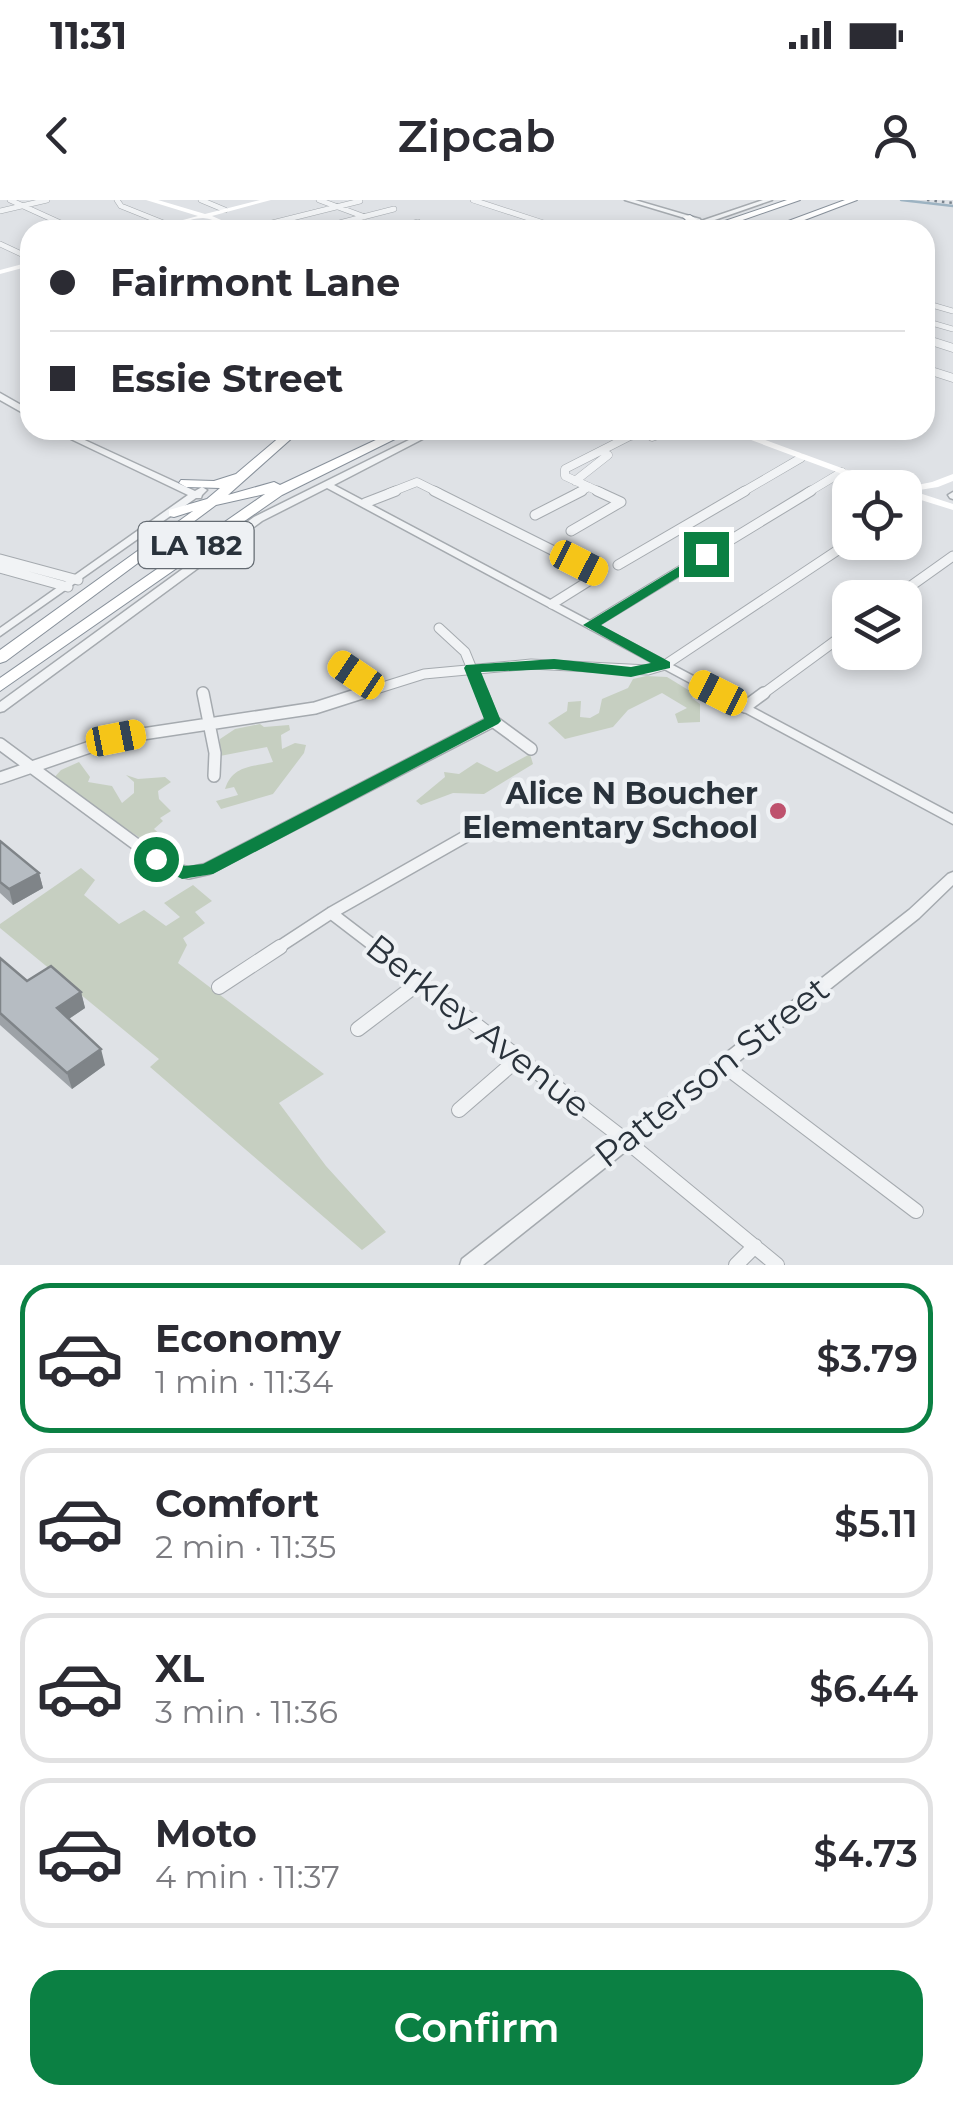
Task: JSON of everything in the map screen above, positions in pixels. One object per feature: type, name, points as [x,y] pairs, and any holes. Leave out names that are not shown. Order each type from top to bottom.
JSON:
[{"type":"highway","points":[[742,220],[796,200]]},
{"type":"highway","points":[[795,220],[838,200]]},
{"type":"highway","points":[[796,220],[853,200]]},
{"type":"highway","points":[[745,220],[760,212]]},
{"type":"highway","points":[[687,217],[692,220]]},
{"type":"highway","name":"LA 182","points":[[2,658],[196,497],[218,498],[284,440]]},
{"type":"highway","points":[[125,594],[138,579],[216,521],[223,510],[218,498],[266,490],[385,440]]},
{"type":"highway","name":"LA 182","points":[[0,686],[125,594],[265,500],[385,440]]},
{"type":"highway","points":[[265,500],[295,488],[326,484],[328,474],[338,463]]},
{"type":"highway","points":[[174,513],[252,468]]},
{"type":"main road","points":[[149,200],[215,220]]},
{"type":"main road","points":[[186,220],[268,200]]},
{"type":"main road","points":[[755,440],[836,470]]},
{"type":"main road","points":[[922,488],[953,477]]},
{"type":"main road","points":[[922,496],[953,507]]},
{"type":"street","points":[[10,200],[54,220]]},
{"type":"street","points":[[0,211],[47,200]]},
{"type":"street","points":[[117,200],[120,206],[155,220]]},
{"type":"street","points":[[201,200],[225,210]]},
{"type":"street","points":[[319,200],[366,216]]},
{"type":"street","points":[[473,200],[535,220]]},
{"type":"street","points":[[628,200],[687,217]]},
{"type":"street","points":[[718,220],[770,200]]},
{"type":"street","points":[[284,220],[360,201]]},
{"type":"street","points":[[351,220],[394,210]]},
{"type":"street","points":[[78,440],[196,497]]},
{"type":"street","points":[[0,708],[245,527],[416,440]]},
{"type":"street","points":[[571,531],[621,504],[566,476],[566,469],[632,440]]},
{"type":"street","points":[[575,481],[586,476],[602,454]]},
{"type":"street","points":[[618,565],[801,458]]},
{"type":"street","points":[[591,625],[832,478]]},
{"type":"street","points":[[365,503],[418,482],[600,577],[552,604]]},
{"type":"street","points":[[326,484],[953,820]]},
{"type":"street","points":[[535,515],[589,487]]},
{"type":"street","points":[[0,633],[174,513]]},
{"type":"street","points":[[0,778],[116,738],[315,708],[403,678],[472,668],[554,664],[631,672],[665,665],[832,554]]},
{"type":"street","points":[[919,580],[953,556]]},
{"type":"street","points":[[0,558],[73,584]]},
{"type":"street","points":[[0,568],[73,584]]},
{"type":"street","points":[[439,628],[458,642],[493,721],[531,749]]},
{"type":"street","points":[[745,707],[832,643]]},
{"type":"street","points":[[338,663],[374,687]]},
{"type":"street","points":[[204,692],[211,724],[214,776]]},
{"type":"street","points":[[0,744],[168,867],[188,873],[207,869],[493,721]]},
{"type":"street","points":[[219,986],[331,913],[477,830]]},
{"type":"street","name":"Patterson Street","points":[[469,1265],[914,914],[953,877]]},
{"type":"street","name":"Berkley Avenue","points":[[331,913],[624,1139],[777,1265]]},
{"type":"street","points":[[358,1029],[420,982]]},
{"type":"street","points":[[459,1110],[519,1058]]},
{"type":"street","points":[[721,1063],[916,1211]]},
{"type":"street","points":[[736,1265],[755,1246]]},
{"type":"green space","points":[[667,677],[695,694],[692,698],[700,704],[700,722],[678,723],[675,714],[687,708],[662,693],[628,710],[613,727],[565,739],[548,723],[567,711],[568,702],[581,701],[580,717],[590,718],[599,713],[602,699],[628,688],[633,679]]},
{"type":"green space","points":[[260,724],[289,725],[290,730],[281,735],[282,749],[295,743],[306,745],[304,753],[273,794],[221,809],[216,801],[238,795],[234,787],[225,789],[233,775],[244,768],[273,762],[267,747],[220,756],[220,739],[235,729]]},
{"type":"green space","points":[[530,754],[533,764],[484,794],[453,793],[421,805],[416,801],[445,777],[444,772],[459,774],[477,762],[497,772]]},
{"type":"green space","points":[[79,762],[90,777],[88,782],[112,786],[122,803],[134,793],[134,782],[126,775],[138,779],[165,777],[171,782],[158,791],[159,799],[171,811],[160,818],[163,821],[154,829],[169,842],[157,849],[52,780],[61,770]]},
{"type":"green space","points":[[81,868],[95,880],[84,895],[119,924],[144,910],[166,926],[180,917],[164,903],[193,885],[212,901],[195,912],[205,923],[183,938],[187,945],[178,963],[324,1074],[279,1103],[326,1166],[386,1232],[362,1250],[150,1067],[159,1059],[0,928],[0,924]]},
{"type":"building","points":[[0,841],[39,873],[9,889],[0,882]]},
{"type":"building","points":[[0,958],[27,981],[51,966],[81,992],[57,1008],[101,1049],[67,1073],[0,1013]]},
{"type":"waterway","points":[[901,200],[953,206]]},
{"type":"railway","points":[[927,200],[953,203]]},
{"type":"place","name":"Alice N Boucher Elementary School","points":[[778,811]]},
{"type":"route","points":[[156,859],[182,872],[207,869],[493,721],[472,668],[554,664],[631,672],[665,665],[591,625],[706,554]]}]
